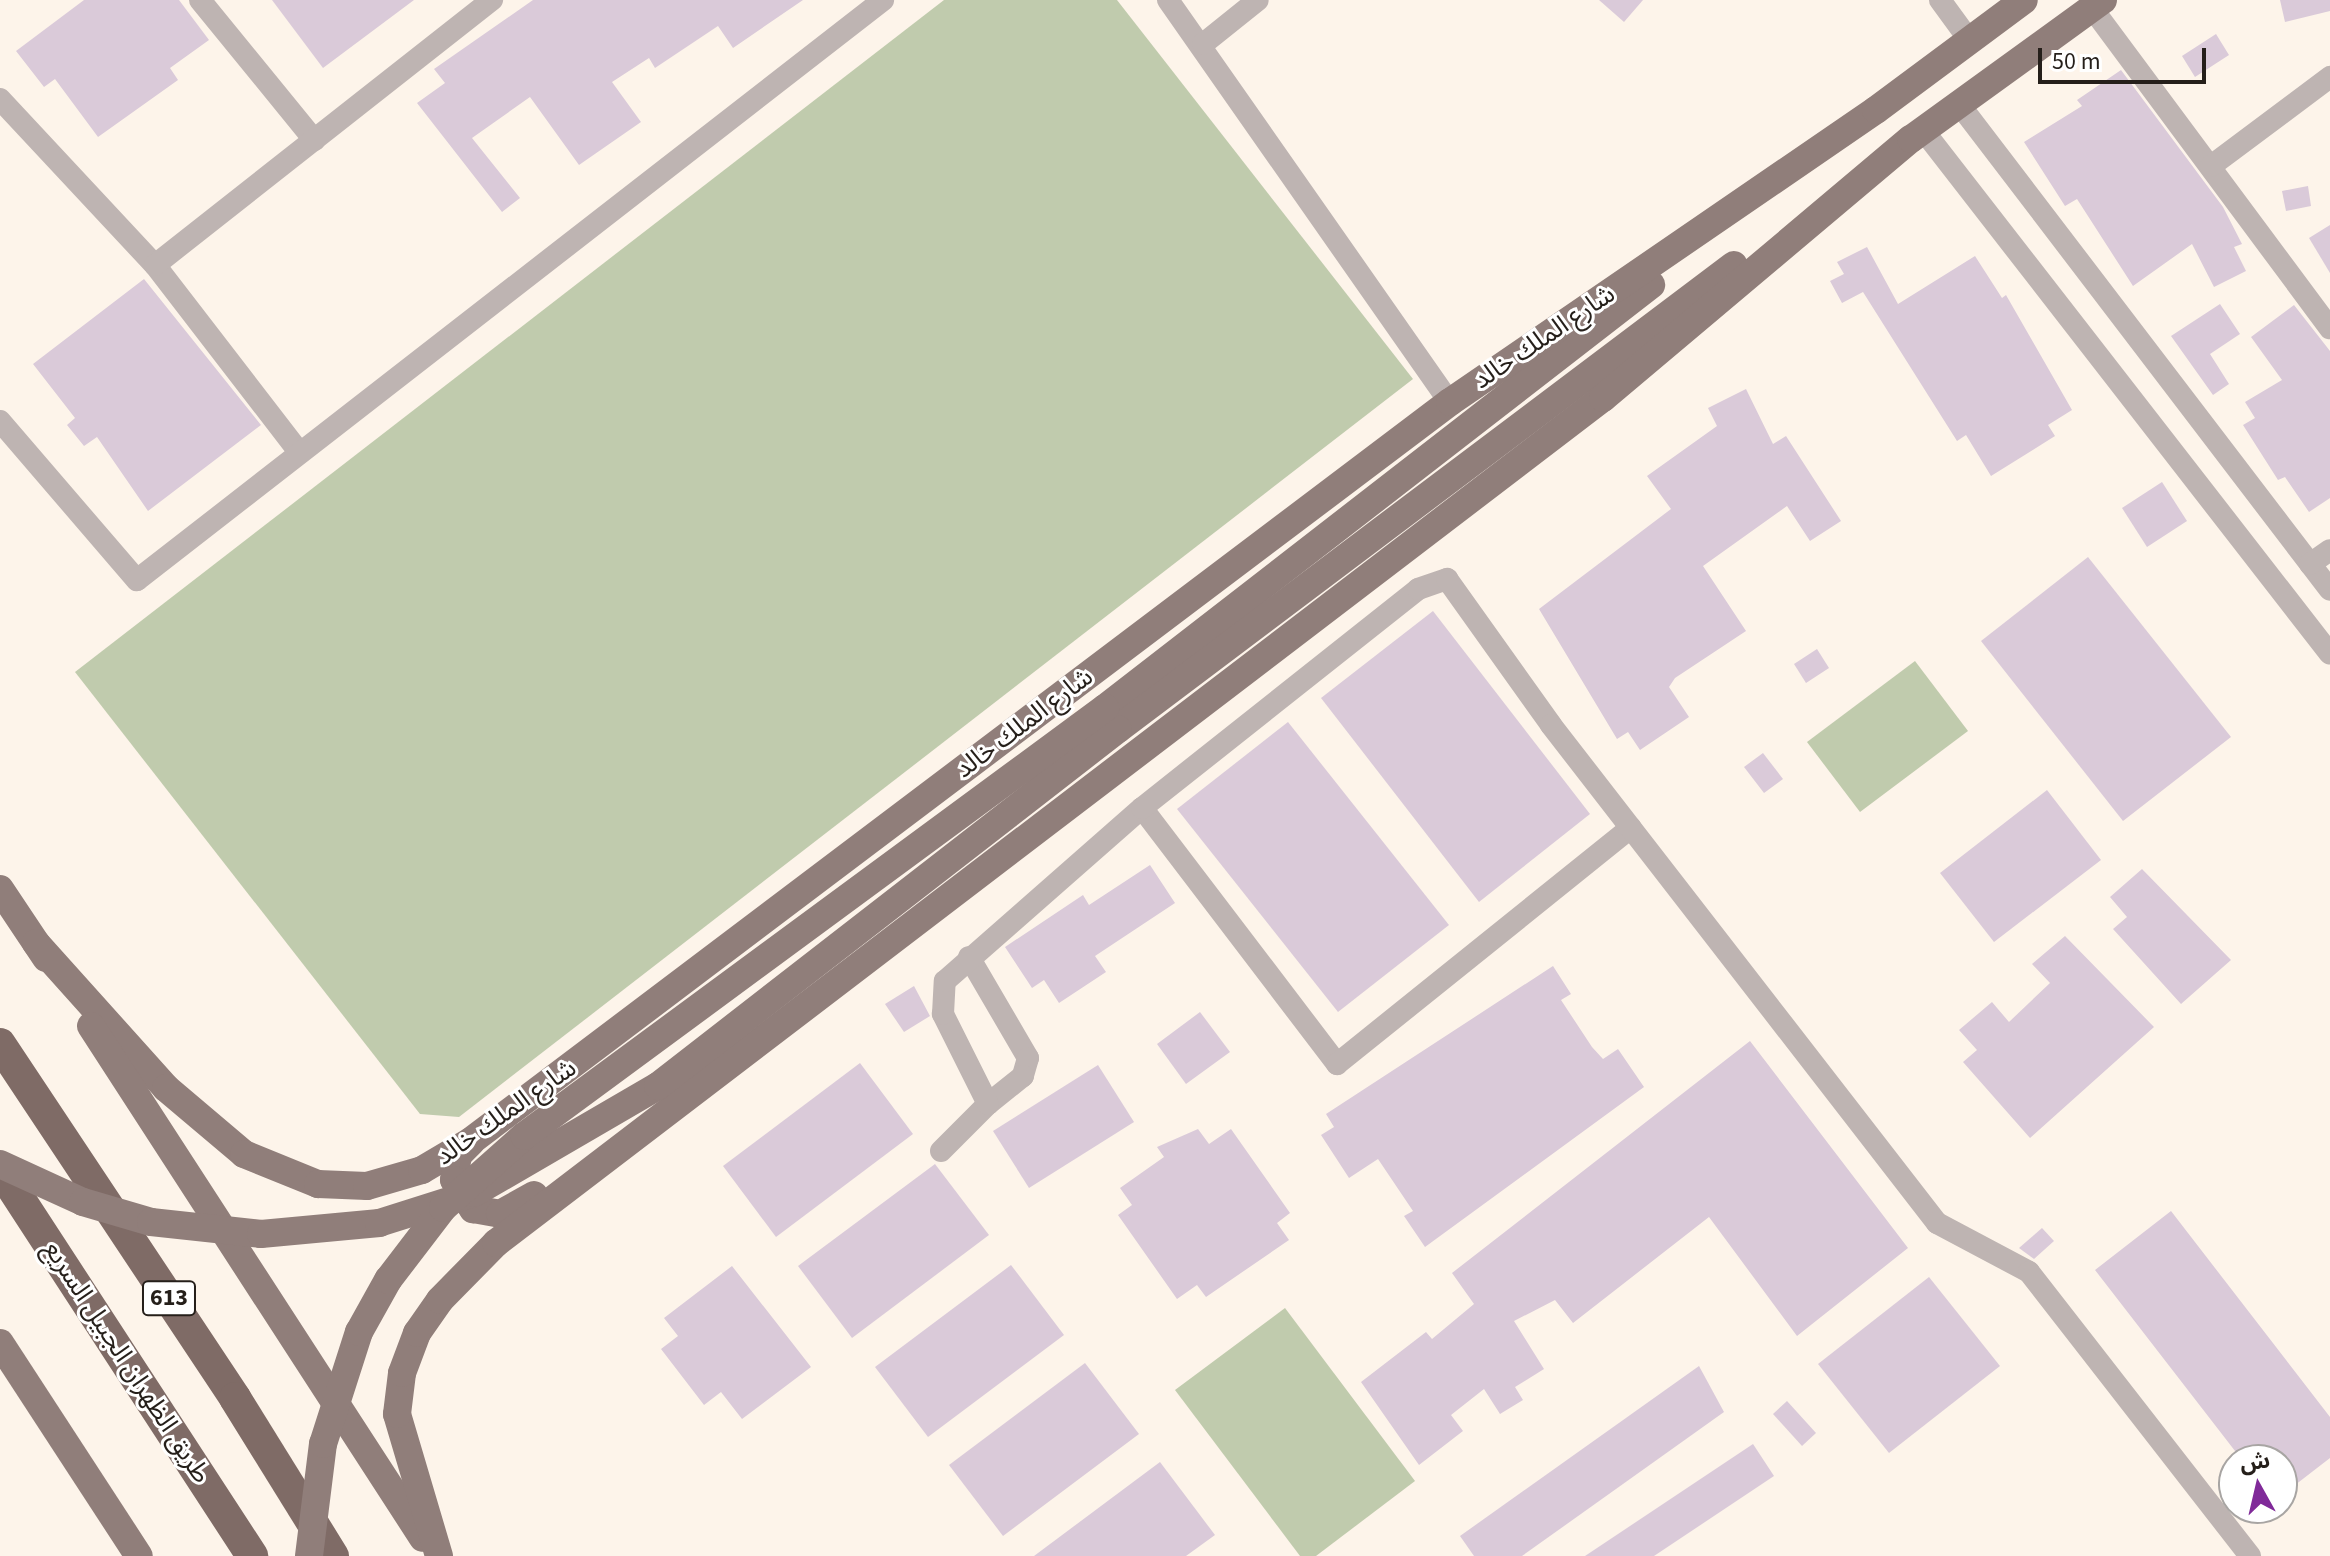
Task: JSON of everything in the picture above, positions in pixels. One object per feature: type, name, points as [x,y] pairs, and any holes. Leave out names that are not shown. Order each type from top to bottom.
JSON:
[{"type":"highway","name":"613","points":[[0,1044],[235,1398],[333,1556]]},
{"type":"highway","name":"طريق الظهران الجبيل السريع","points":[[0,1167],[252,1556]]},
{"type":"main road","name":"شارع الملك خالد","points":[[36,943],[197,1119],[278,1171],[318,1184],[367,1186],[422,1170],[471,1141],[1450,402],[1876,110],[2024,0]]},
{"type":"main road","points":[[309,1556],[323,1444],[359,1332],[388,1280],[443,1208],[524,1136],[1112,718],[1580,376],[2098,4]]},
{"type":"main road","points":[[0,1167],[83,1202],[151,1222],[261,1234],[379,1223],[474,1193],[658,1086],[1112,718],[1876,110]]},
{"type":"main road","points":[[436,1556],[397,1414],[402,1373],[417,1333],[496,1243],[1603,398],[1917,134]]},
{"type":"main road","points":[[0,889],[257,1274],[436,1556]]},
{"type":"main road","points":[[471,1141],[458,1155],[454,1180],[473,1209],[500,1214],[579,1162],[630,1140]]},
{"type":"main road","points":[[1,1346],[139,1556]]},
{"type":"street","points":[[200,0],[314,140]]},
{"type":"street","points":[[155,265],[492,0]]},
{"type":"street","points":[[0,421],[137,580],[883,0]]},
{"type":"street","points":[[1168,0],[1203,44],[1450,402]]},
{"type":"street","points":[[1203,44],[1258,0]]},
{"type":"street","points":[[1940,0],[1970,41]]},
{"type":"street","points":[[2098,4],[2211,166],[2330,328]]},
{"type":"street","points":[[2211,166],[2330,77]]},
{"type":"street","points":[[0,99],[155,265],[300,453]]},
{"type":"street","points":[[1959,104],[2330,590]]},
{"type":"street","points":[[1917,134],[2330,654]]},
{"type":"street","points":[[2310,564],[2330,550]]},
{"type":"street","points":[[988,1104],[939,997],[945,981],[1142,808],[1418,589],[1447,579],[1631,828],[1937,1223],[2029,1272],[2250,1556]]},
{"type":"street","points":[[1142,808],[1337,1064],[1631,828]]},
{"type":"street","points":[[941,1151],[988,1104],[1023,1076],[1028,1058],[969,957]]},
{"type":"green space","points":[[944,0],[1117,0],[1413,379],[459,1117],[420,1114],[75,672]]},
{"type":"green space","points":[[1915,661],[1968,731],[1860,812],[1807,742]]},
{"type":"green space","points":[[1285,1308],[1415,1481],[1316,1556],[1300,1556],[1175,1390]]},
{"type":"building","points":[[84,0],[179,0],[209,40],[170,68],[178,80],[98,137],[55,79],[44,87],[16,51]]},
{"type":"building","points":[[272,0],[414,0],[323,68]]},
{"type":"building","points":[[533,0],[803,0],[733,48],[718,26],[655,68],[649,58],[612,82],[641,122],[579,165],[530,97],[472,138],[520,198],[502,212],[417,103],[445,83],[434,69]]},
{"type":"building","points":[[1599,0],[1643,0],[1624,22]]},
{"type":"building","points":[[2280,0],[2330,0],[2330,11],[2285,22]]},
{"type":"building","points":[[2216,34],[2229,55],[2195,77],[2182,56]]},
{"type":"building","points":[[2121,70],[2223,207],[2242,244],[2234,247],[2246,271],[2214,287],[2192,244],[2133,286],[2077,199],[2065,206],[2024,142],[2082,106],[2077,100]]},
{"type":"building","points":[[2308,186],[2311,206],[2286,211],[2282,191]]},
{"type":"building","points":[[2330,225],[2330,273],[2309,238]]},
{"type":"building","points":[[1867,247],[1898,304],[1975,256],[2002,298],[2006,295],[2072,410],[2048,425],[2055,436],[1991,476],[1966,435],[1957,441],[1863,292],[1842,303],[1830,281],[1844,274],[1837,262]]},
{"type":"building","points":[[144,279],[261,425],[148,511],[97,437],[84,446],[67,425],[75,418],[33,364]]},
{"type":"building","points":[[2220,304],[2240,334],[2210,354],[2229,384],[2213,395],[2171,336]]},
{"type":"building","points":[[2294,305],[2330,351],[2330,498],[2309,512],[2285,477],[2278,480],[2243,425],[2255,418],[2245,402],[2282,380],[2251,337]]},
{"type":"building","points":[[1746,389],[1773,444],[1786,436],[1841,521],[1810,541],[1787,506],[1703,566],[1746,631],[1675,678],[1669,687],[1689,717],[1640,750],[1628,732],[1617,739],[1539,609],[1671,509],[1647,476],[1717,426],[1708,408]]},
{"type":"building","points":[[2162,482],[2187,521],[2147,547],[2122,508]]},
{"type":"building","points":[[2088,557],[2231,737],[2123,821],[1981,641]]},
{"type":"building","points":[[1433,611],[1590,814],[1479,902],[1321,698]]},
{"type":"building","points":[[1817,649],[1829,668],[1806,683],[1794,664]]},
{"type":"building","points":[[1288,722],[1449,925],[1338,1012],[1177,809]]},
{"type":"building","points":[[1763,753],[1783,779],[1764,793],[1744,767]]},
{"type":"building","points":[[2047,790],[2101,860],[1994,942],[1940,873]]},
{"type":"building","points":[[1150,865],[1175,903],[1095,956],[1106,972],[1059,1003],[1044,980],[1032,988],[1005,947],[1083,895],[1089,905]]},
{"type":"building","points":[[2142,869],[2231,960],[2181,1004],[2113,929],[2127,917],[2110,897]]},
{"type":"building","points":[[2065,936],[2154,1027],[2030,1138],[1963,1062],[1977,1050],[1959,1030],[1992,1002],[2009,1022],[2050,983],[2032,964]]},
{"type":"building","points":[[1553,966],[1571,994],[1561,1000],[1592,1047],[1603,1059],[1618,1049],[1644,1087],[1425,1247],[1404,1216],[1413,1211],[1378,1159],[1349,1178],[1321,1135],[1334,1127],[1326,1114]]},
{"type":"building","points":[[914,986],[930,1016],[904,1032],[885,1004]]},
{"type":"building","points":[[1200,1012],[1230,1052],[1186,1084],[1157,1044]]},
{"type":"building","points":[[1750,1041],[1908,1248],[1797,1336],[1709,1217],[1573,1323],[1555,1300],[1514,1321],[1544,1369],[1515,1387],[1523,1400],[1500,1414],[1484,1389],[1451,1415],[1463,1431],[1419,1465],[1361,1382],[1426,1332],[1432,1339],[1474,1304],[1452,1273]]},
{"type":"building","points":[[860,1063],[913,1134],[776,1237],[723,1166]]},
{"type":"building","points":[[1098,1065],[1134,1122],[1029,1188],[993,1131]]},
{"type":"building","points":[[1198,1129],[1209,1144],[1231,1129],[1290,1213],[1277,1223],[1289,1240],[1206,1297],[1197,1285],[1177,1299],[1118,1215],[1132,1205],[1120,1188],[1164,1157],[1157,1147]]},
{"type":"building","points":[[935,1164],[989,1235],[852,1338],[798,1266]]},
{"type":"building","points":[[2171,1211],[2330,1417],[2330,1458],[2298,1483],[2298,1444],[2230,1444],[2095,1270]]},
{"type":"building","points":[[2042,1228],[2054,1241],[2034,1259],[2019,1248]]},
{"type":"building","points":[[1011,1265],[1064,1335],[928,1437],[875,1367]]},
{"type":"building","points":[[732,1266],[811,1367],[742,1419],[721,1392],[704,1405],[661,1349],[678,1336],[664,1318]]},
{"type":"building","points":[[1929,1277],[2000,1366],[1889,1453],[1818,1364]]},
{"type":"building","points":[[1085,1363],[1139,1434],[1003,1536],[949,1465]]},
{"type":"building","points":[[1699,1366],[1724,1412],[1522,1556],[1474,1556],[1460,1536]]},
{"type":"building","points":[[1787,1401],[1816,1433],[1802,1446],[1773,1414]]},
{"type":"building","points":[[1753,1444],[1774,1476],[1654,1556],[1585,1556]]},
{"type":"building","points":[[1160,1462],[1215,1535],[1186,1556],[1034,1556]]}]
